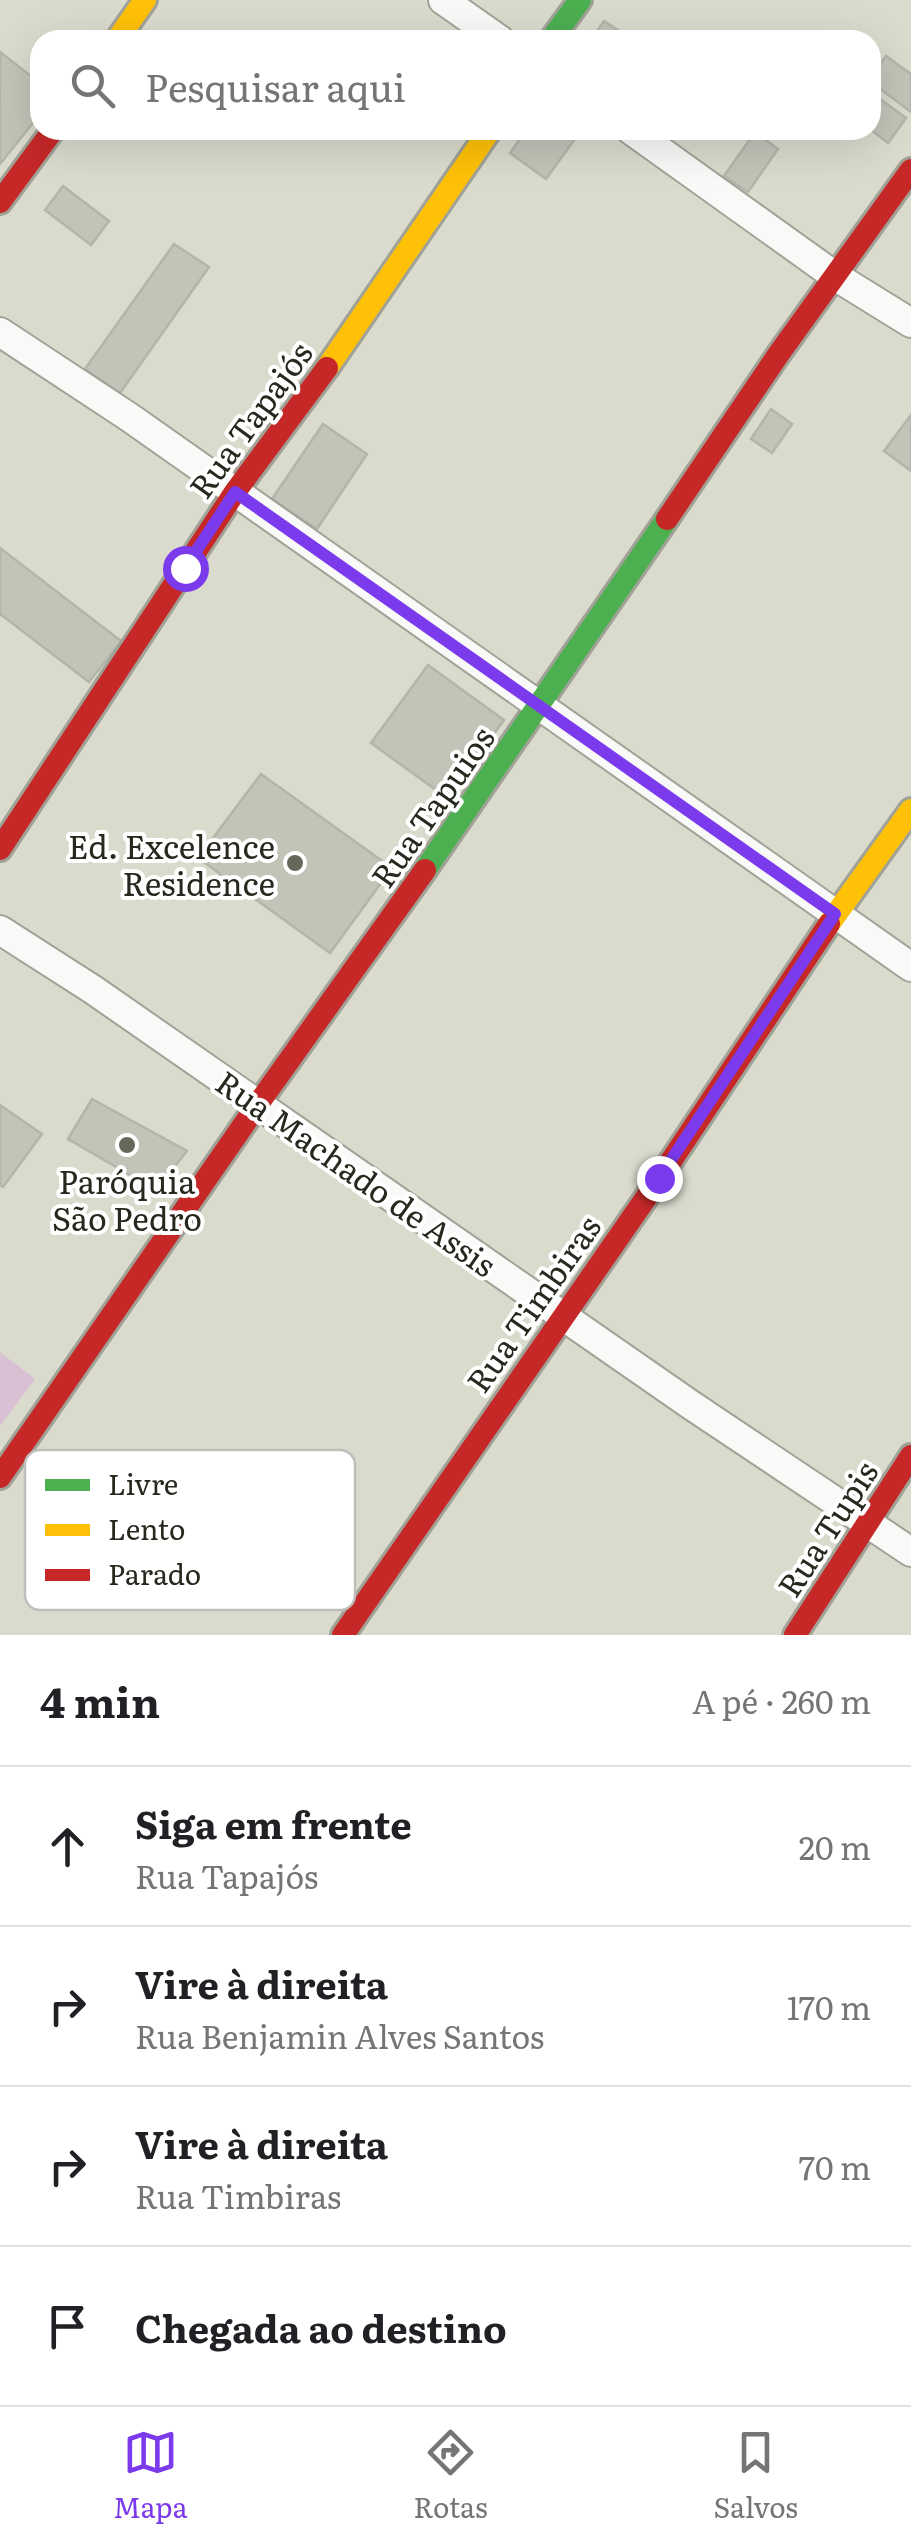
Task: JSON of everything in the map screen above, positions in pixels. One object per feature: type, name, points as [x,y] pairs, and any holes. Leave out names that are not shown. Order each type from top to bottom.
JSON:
[{"type":"street","points":[[124,30],[144,0]]},
{"type":"street","points":[[443,0],[486,30]]},
{"type":"street","points":[[558,30],[580,0]]},
{"type":"street","points":[[0,202],[46,140]]},
{"type":"street","name":"Rua Tapajós","points":[[0,848],[235,492],[355,329],[483,140]]},
{"type":"street","points":[[645,140],[835,276],[911,324]]},
{"type":"street","name":"Rua Tapuios","points":[[0,1477],[540,705],[778,355],[911,170]]},
{"type":"street","points":[[0,332],[129,416],[911,967]]},
{"type":"street","name":"Rua Timbiras","points":[[343,1635],[760,1030],[835,914],[911,810]]},
{"type":"street","name":"Rua Machado de Assis","points":[[0,930],[92,989],[911,1552]]},
{"type":"street","name":"Rua Tupis","points":[[795,1635],[911,1456]]},
{"type":"shaded area","points":[[0,1352],[35,1379],[0,1426]]},
{"type":"building","points":[[604,21],[618,30],[598,30]]},
{"type":"building","points":[[0,52],[30,75],[30,126],[0,164]]},
{"type":"building","points":[[886,56],[911,74],[911,112],[881,90],[881,63]]},
{"type":"building","points":[[881,100],[906,118],[888,143],[881,138]]},
{"type":"building","points":[[519,140],[574,140],[546,179],[510,153]]},
{"type":"building","points":[[749,140],[766,140],[778,149],[748,192],[724,176]]},
{"type":"building","points":[[63,186],[109,221],[91,245],[45,210]]},
{"type":"building","points":[[174,244],[209,267],[120,393],[85,369]]},
{"type":"building","points":[[771,409],[792,424],[772,453],[751,439]]},
{"type":"building","points":[[911,415],[911,471],[884,451]]},
{"type":"building","points":[[323,424],[367,454],[317,529],[272,499]]},
{"type":"building","points":[[0,548],[121,641],[89,682],[0,614]]},
{"type":"building","points":[[428,665],[504,720],[447,798],[371,743]]},
{"type":"building","name":"Ed. Excelence Residence","points":[[261,774],[392,868],[330,953],[198,858]]},
{"type":"building","name":"Paróquia São Pedro","points":[[92,1099],[187,1151],[156,1190],[68,1139]]},
{"type":"building","points":[[0,1105],[42,1134],[3,1187],[0,1185]]},
{"type":"traffic: fast","points":[[558,30],[580,0]]},
{"type":"traffic: fast","points":[[425,870],[667,519]]},
{"type":"traffic: slow","points":[[124,30],[145,0]]},
{"type":"traffic: slow","points":[[327,368],[483,140]]},
{"type":"traffic: slow","points":[[829,924],[911,810]]},
{"type":"traffic: jam","points":[[0,202],[46,140]]},
{"type":"traffic: jam","points":[[667,519],[911,170]]},
{"type":"traffic: jam","points":[[0,849],[235,492],[327,368]]},
{"type":"traffic: jam","points":[[0,1477],[425,870]]},
{"type":"traffic: jam","points":[[343,1635],[659,1179],[829,924]]},
{"type":"traffic: jam","points":[[795,1635],[911,1456]]},
{"type":"place","name":"Ed. Excelence Residence","points":[[295,863]]},
{"type":"place","name":"Paróquia São Pedro","points":[[127,1145]]},
{"type":"route","points":[[185,568],[235,492],[835,914],[659,1178]]}]
